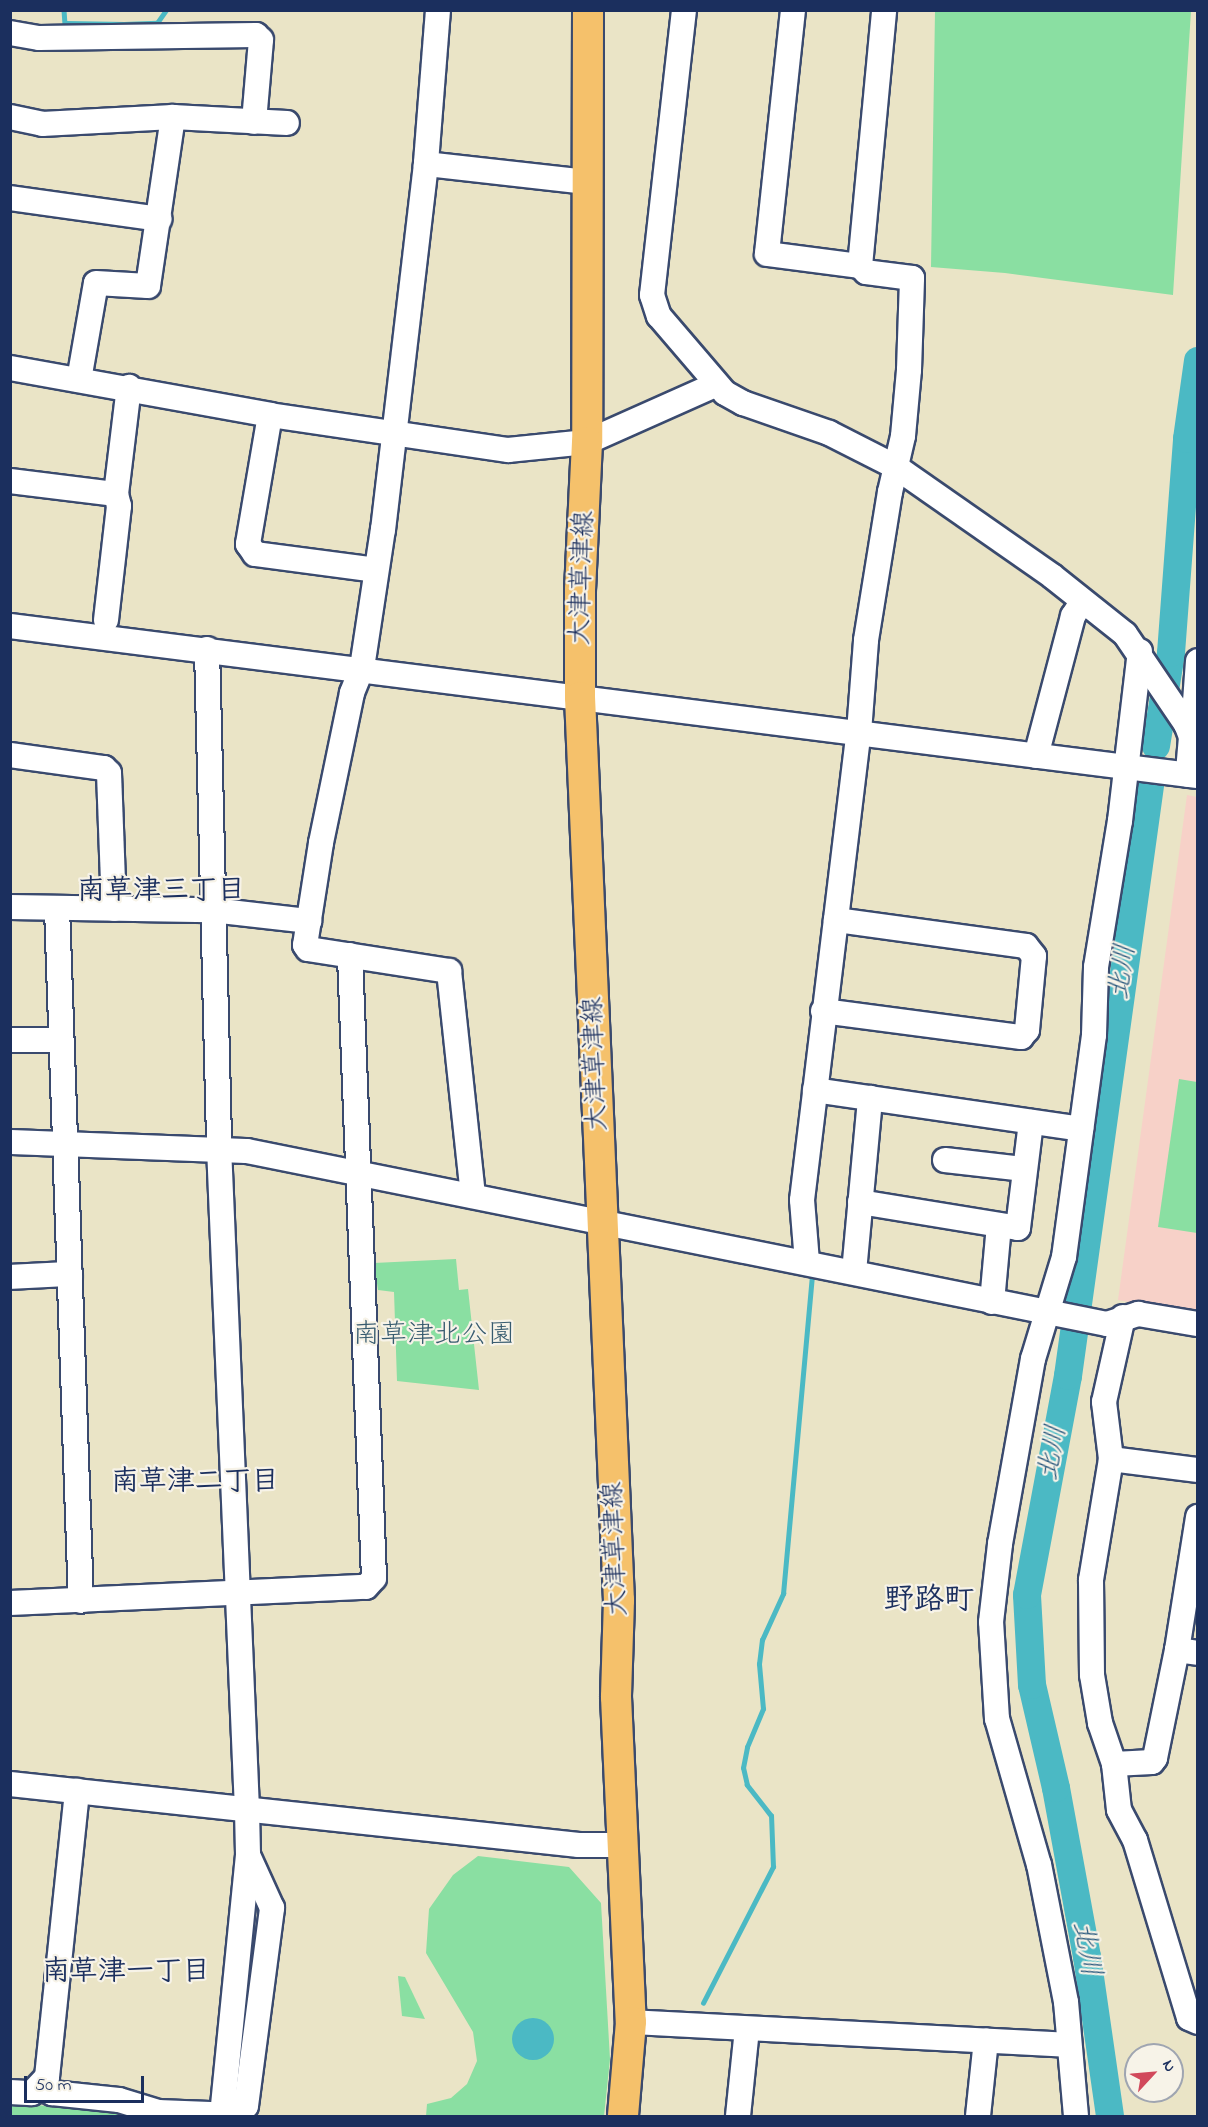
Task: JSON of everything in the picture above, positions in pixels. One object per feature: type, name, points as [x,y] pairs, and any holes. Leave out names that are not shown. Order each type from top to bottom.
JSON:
[{"type":"main road","name":"大津草津線","points":[[588,10],[587,442],[580,589],[580,697],[583,820],[595,998],[600,1221],[619,1600],[616,1697],[631,2022],[623,2116]]},
{"type":"street","points":[[438,10],[426,164],[376,570],[362,668],[352,693],[321,843],[309,921],[308,949],[449,971],[473,1196]]},
{"type":"street","points":[[10,626],[362,668],[1185,775],[1191,737],[1184,721],[1143,656],[1125,634],[1052,576],[896,467],[829,433],[743,403],[715,385],[659,316],[652,295],[684,10]]},
{"type":"street","points":[[793,10],[767,254],[860,266],[866,272],[912,278],[903,436],[866,640],[859,732],[823,1011],[802,1200],[807,1262]]},
{"type":"street","points":[[860,266],[884,10]]},
{"type":"street","points":[[10,33],[39,38],[256,35],[261,40],[254,122]]},
{"type":"street","points":[[10,117],[42,124],[173,117],[287,123]]},
{"type":"street","points":[[79,380],[96,283],[148,286],[173,117]]},
{"type":"street","points":[[426,164],[586,182]]},
{"type":"street","points":[[10,198],[159,219]]},
{"type":"street","points":[[10,368],[129,387],[270,415],[508,450],[587,442],[715,385]]},
{"type":"street","points":[[106,620],[119,506],[116,494],[129,387]]},
{"type":"street","points":[[270,415],[248,544],[255,554],[376,570]]},
{"type":"street","points":[[10,481],[116,494]]},
{"type":"street","points":[[1036,756],[1073,616],[1082,602]]},
{"type":"street","points":[[207,649],[219,1148],[248,1855],[223,2106]]},
{"type":"street","points":[[1076,2116],[1066,2002],[1039,1865],[998,1719],[991,1622],[1000,1544],[1033,1359],[1049,1313],[1064,1257],[1094,1035],[1096,967],[1130,768],[1143,656]]},
{"type":"street","points":[[1184,721],[1195,702],[1197,661]]},
{"type":"street","points":[[10,755],[104,768],[109,773],[114,909]]},
{"type":"street","points":[[10,907],[212,910],[309,921]]},
{"type":"street","points":[[57,908],[59,1040],[70,1274],[81,1601]]},
{"type":"street","points":[[823,1011],[1021,1037],[1027,1030],[1034,956],[1026,946],[836,920]]},
{"type":"street","points":[[10,1603],[366,1587],[374,1578],[350,955]]},
{"type":"street","points":[[10,1040],[59,1040]]},
{"type":"street","points":[[815,1090],[1081,1129]]},
{"type":"street","points":[[854,1272],[870,1098]]},
{"type":"street","points":[[860,1202],[1018,1228],[1031,1122]]},
{"type":"street","points":[[10,1142],[219,1148],[360,1173],[1049,1313],[1115,1321],[1138,1314],[1197,1324]]},
{"type":"street","points":[[945,1160],[1024,1168]]},
{"type":"street","points":[[992,1302],[999,1225]]},
{"type":"street","points":[[10,1277],[70,1274]]},
{"type":"street","points":[[1115,1321],[1104,1402],[1111,1458],[1091,1580],[1090,1631],[1100,1723],[1114,1764],[1119,1810],[1136,1840],[1189,2018],[1197,2022]]},
{"type":"street","points":[[1111,1458],[1197,1470]]},
{"type":"street","points":[[1114,1764],[1152,1762],[1155,1758],[1187,1651],[1197,1517]]},
{"type":"street","points":[[10,1784],[579,1845],[623,1845]]},
{"type":"street","points":[[10,2092],[32,2093],[41,2087],[47,2077],[77,1791]]},
{"type":"street","points":[[41,2087],[52,2094],[119,2100],[158,2112],[236,2115],[246,2106],[272,1908],[248,1855]]},
{"type":"street","points":[[631,2022],[1068,2045]]},
{"type":"street","points":[[738,2116],[747,2029]]},
{"type":"street","points":[[978,2116],[986,2040]]},
{"type":"shaded area","points":[[1187,795],[1197,797],[1197,1315],[1118,1300]]},
{"type":"green space","points":[[935,11],[1191,11],[1173,295],[1005,273],[931,267]]},
{"type":"green space","points":[[1179,1079],[1197,1082],[1197,1233],[1158,1227]]},
{"type":"green space","name":"南草津北公園","points":[[456,1259],[459,1290],[468,1289],[479,1390],[397,1381],[394,1292],[378,1290],[374,1263]]},
{"type":"green space","points":[[478,1856],[569,1867],[601,1903],[610,2059],[604,2116],[426,2116],[427,2104],[451,2098],[467,2084],[477,2061],[473,2032],[426,1953],[429,1909],[453,1875]]},
{"type":"green space","points":[[398,1976],[405,1977],[425,2019],[402,2016]]},
{"type":"green space","points":[[10,2102],[118,2114],[121,2116],[11,2115]]},
{"type":"water","points":[[533,2018],[548,2024],[554,2039],[548,2054],[533,2060],[518,2054],[512,2039],[518,2024]]},
{"type":"waterway","points":[[64,10],[65,23],[124,24],[157,23],[166,10]]},
{"type":"waterway","name":"北川","points":[[1156,746],[1171,653],[1187,439],[1198,361]]},
{"type":"waterway","name":"北川","points":[[1110,2116],[1087,1957],[1056,1788],[1032,1685],[1027,1595],[1068,1376],[1150,786]]},
{"type":"waterway","points":[[703,2003],[773,1867],[771,1816],[747,1785],[743,1768],[747,1747],[763,1709],[759,1664],[762,1640],[783,1594],[812,1274]]},
{"type":"district","name":"南草津三丁目","points":[[161,892]]},
{"type":"district","name":"南草津二丁目","points":[[195,1483]]},
{"type":"district","name":"野路町","points":[[929,1601]]},
{"type":"district","name":"南草津一丁目","points":[[126,1973]]}]
